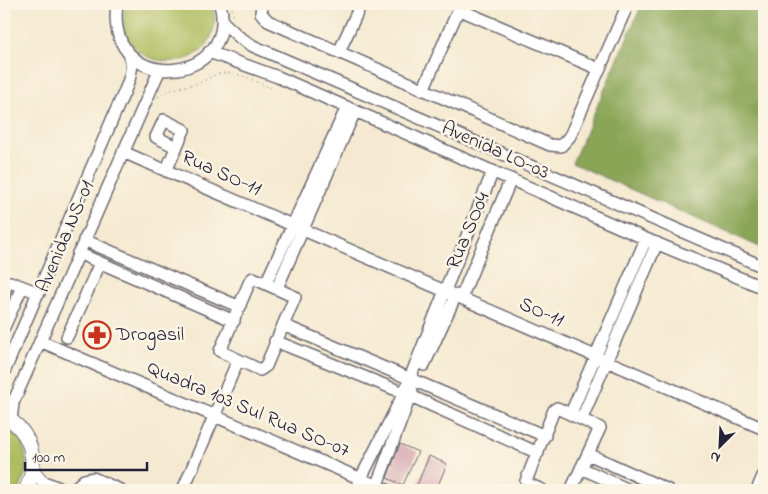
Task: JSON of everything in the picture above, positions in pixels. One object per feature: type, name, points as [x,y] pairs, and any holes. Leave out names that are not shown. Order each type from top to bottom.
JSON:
[{"type":"main road","points":[[8,418],[21,430],[29,443],[33,470],[26,490]]},
{"type":"street","points":[[107,4],[116,17]]},
{"type":"street","points":[[117,4],[118,34],[130,56],[154,69],[171,71],[188,67],[203,59],[214,46],[221,30],[222,13],[220,4]]},
{"type":"street","points":[[262,4],[261,13],[268,21],[550,145],[560,146],[570,136],[628,4]]},
{"type":"street","points":[[339,52],[360,4]]},
{"type":"street","points":[[423,90],[459,7],[599,69]]},
{"type":"street","name":"Avenida LO-03","points":[[222,21],[239,37],[253,46],[764,267]]},
{"type":"street","name":"Avenida LO-03","points":[[209,52],[276,76],[652,241],[764,288]]},
{"type":"street","name":"Avenida NS-01","points":[[4,370],[39,293],[130,77],[132,66],[130,56]]},
{"type":"street","name":"Avenida NS-01","points":[[8,418],[78,253],[160,69]]},
{"type":"street","points":[[271,286],[351,109]]},
{"type":"street","points":[[166,171],[176,147]]},
{"type":"street","name":"Rua SO-11","points":[[123,152],[298,229]]},
{"type":"street","points":[[355,490],[407,394],[455,295],[493,171]]},
{"type":"street","name":"Rua SO04","points":[[455,295],[511,179]]},
{"type":"street","name":"SO-11","points":[[298,229],[764,428]]},
{"type":"street","points":[[84,240],[240,307]]},
{"type":"street","points":[[570,414],[595,357],[652,241]]},
{"type":"street","points":[[582,418],[607,362],[652,241]]},
{"type":"street","points":[[78,253],[234,321]]},
{"type":"street","points":[[67,337],[100,263]]},
{"type":"street","points":[[252,278],[271,286],[295,297],[263,369],[259,370],[220,351],[252,278]]},
{"type":"street","points":[[4,292],[8,283],[39,293]]},
{"type":"street","points":[[4,326],[22,287]]},
{"type":"street","points":[[62,292],[83,302]]},
{"type":"street","points":[[283,325],[545,436]]},
{"type":"street","name":"Quadra 103 Sul Rua SO-07","points":[[40,341],[360,478],[379,489]]},
{"type":"street","points":[[275,341],[407,394],[538,453]]},
{"type":"street","points":[[183,490],[242,362]]},
{"type":"street","points":[[379,489],[407,394]]},
{"type":"street","points":[[542,490],[526,482],[557,408],[600,428],[571,490]]},
{"type":"street","points":[[192,490],[218,417]]},
{"type":"street","points":[[588,454],[668,490]]},
{"type":"street","points":[[581,468],[629,490]]},
{"type":"street","points":[[33,470],[41,480],[64,490]]},
{"type":"street","points":[[757,490],[764,474]]},
{"type":"street","points":[[74,490],[84,480],[93,478],[120,490]]},
{"type":"path","points":[[230,4],[235,22]]},
{"type":"path","points":[[154,101],[166,91],[200,83],[217,74],[230,73],[249,78],[270,88],[276,76]]},
{"type":"green space","points":[[126,4],[212,4],[213,30],[204,48],[188,58],[169,61],[149,57],[133,46],[124,28]]},
{"type":"green space","points":[[642,4],[764,4],[764,249],[572,163]]},
{"type":"green space","points":[[4,422],[18,436],[25,453],[25,472],[19,490],[4,490]]},
{"type":"building","points":[[400,444],[418,452],[403,485],[387,478]]},
{"type":"building","points":[[429,456],[447,464],[436,490],[415,490]]},
{"type":"place","name":"Drogasil","points":[[97,335]]}]
